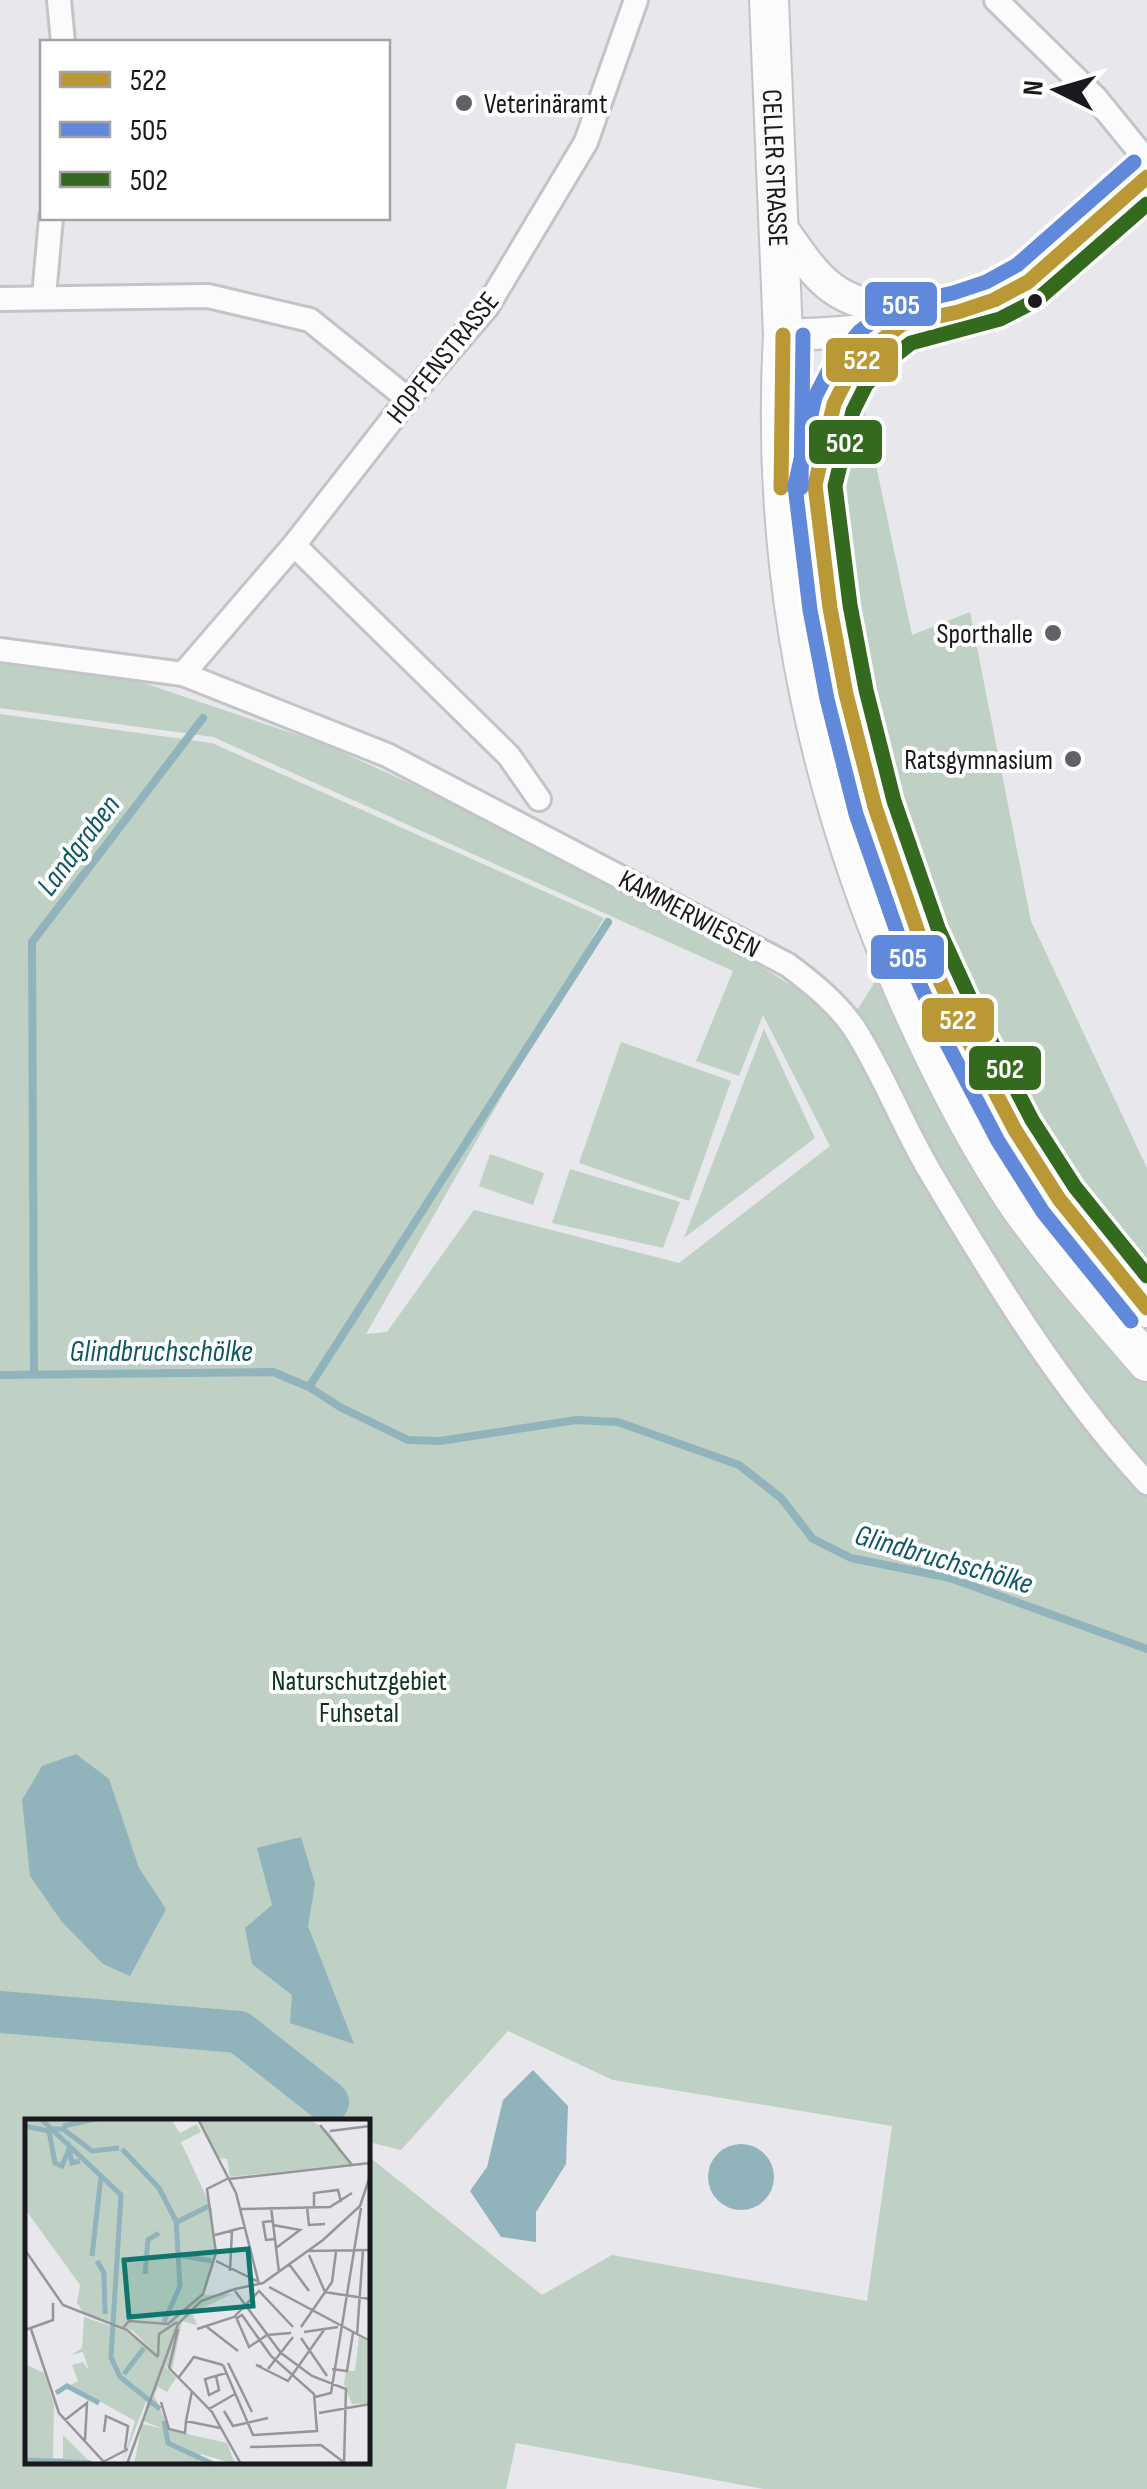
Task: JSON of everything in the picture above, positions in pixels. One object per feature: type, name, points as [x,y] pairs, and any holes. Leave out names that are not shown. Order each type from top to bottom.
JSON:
[{"type":"main road","name":"CELLER STRASSE","points":[[769,0],[784,335]]},
{"type":"main road","points":[[784,335],[815,485],[830,608],[846,694],[875,806],[919,935],[1015,1130],[1059,1199],[1147,1308]]},
{"type":"main road","points":[[784,335],[780,445],[785,548],[812,707],[838,818],[886,948],[944,1081],[1018,1203],[1147,1362]]},
{"type":"street","points":[[58,0],[63,40]]},
{"type":"street","name":"HOPFENSTRASSE","points":[[183,674],[488,307],[586,142],[636,0]]},
{"type":"street","points":[[996,0],[1096,97],[1147,161]]},
{"type":"street","points":[[784,335],[837,334],[915,321],[994,300],[1028,282],[1147,177]]},
{"type":"street","points":[[44,296],[51,220]]},
{"type":"street","points":[[778,222],[810,269],[834,292],[859,305],[915,321]]},
{"type":"street","points":[[0,299],[208,296],[310,320],[408,399]]},
{"type":"street","points":[[815,485],[834,404],[848,374],[874,346],[915,321]]},
{"type":"street","points":[[294,545],[509,756],[539,798]]},
{"type":"street","name":"KAMMERWIESEN","points":[[0,650],[183,674],[386,755],[788,965],[817,987],[853,1027],[920,1155],[1030,1331],[1122,1455],[1147,1482]]},
{"type":"green space","name":"Naturschutzgebiet Fuhsetal","points":[[863,404],[912,635],[970,612],[1031,921],[1147,1168],[1147,2489],[764,2489],[516,2443],[506,2489],[0,2489],[0,714],[212,743],[604,918],[366,1334],[387,1332],[474,1210],[679,1263],[830,1146],[763,1015],[739,1076],[696,1061],[733,971],[213,737],[0,708],[0,664],[141,682],[324,744],[501,825],[696,927],[812,998],[846,1028],[918,913],[854,694],[838,420]],"holes":[[[508,2031],[613,2080],[892,2126],[867,2301],[612,2255],[542,2295],[370,2158],[370,2464],[25,2464],[25,2119],[370,2119],[370,2142],[401,2150]]]},
{"type":"green space","points":[[764,1029],[815,1138],[684,1238]]},
{"type":"green space","points":[[621,1042],[731,1081],[689,1201],[579,1163]]},
{"type":"green space","points":[[490,1154],[544,1173],[533,1205],[479,1186]]},
{"type":"green space","points":[[570,1169],[680,1202],[663,1248],[552,1223]]},
{"type":"water","points":[[76,1754],[109,1779],[139,1868],[166,1909],[130,1976],[103,1964],[62,1922],[30,1876],[22,1800],[42,1766]]},
{"type":"water","points":[[301,1837],[315,1884],[308,1926],[354,2044],[290,2023],[292,1995],[252,1964],[245,1928],[272,1905],[257,1848]]},
{"type":"water","points":[[533,2070],[568,2106],[566,2164],[536,2212],[536,2242],[501,2237],[470,2191],[487,2167],[503,2100]]},
{"type":"water","points":[[741,2144],[764,2154],[774,2177],[764,2200],[741,2210],[718,2200],[708,2177],[718,2154]]},
{"type":"waterway","name":"Landgraben","points":[[34,1374],[32,942],[203,718]]},
{"type":"waterway","points":[[309,1387],[608,922]]},
{"type":"waterway","name":"Glindbruchschölke","points":[[0,1375],[273,1372],[408,1440],[440,1441],[576,1420],[618,1422],[739,1465],[781,1498],[813,1539],[851,1558],[950,1578],[1147,1649]]},
{"type":"waterway","points":[[0,2012],[239,2032],[328,2102]]},
{"type":"transit line","name":"505","points":[[1131,1321],[1043,1212],[998,1141],[944,1038],[901,943],[856,814],[827,699],[810,610],[795,486],[815,397],[833,362],[860,331],[894,306],[953,293],[986,282],[1017,265],[1134,162]]},
{"type":"transit line","name":"522","points":[[1147,177],[1028,282],[994,300],[902,324],[874,346],[849,374],[834,404],[815,485],[830,608],[846,694],[875,807],[919,935],[1015,1130],[1059,1199],[1147,1308]]},
{"type":"transit line","name":"502","points":[[1147,204],[1037,300],[1000,319],[911,343],[888,361],[866,385],[853,411],[835,486],[850,605],[866,690],[894,801],[938,928],[1032,1120],[1075,1187],[1147,1276]]},
{"type":"transit line","name":"522","points":[[781,488],[783,335]]},
{"type":"transit line","name":"505","points":[[801,488],[803,335]]},
{"type":"place","name":"Veterinäramt","points":[[464,103]]},
{"type":"place","name":"Sporthalle","points":[[1053,633]]},
{"type":"place","name":"Ratsgymnasium","points":[[1073,759]]}]
